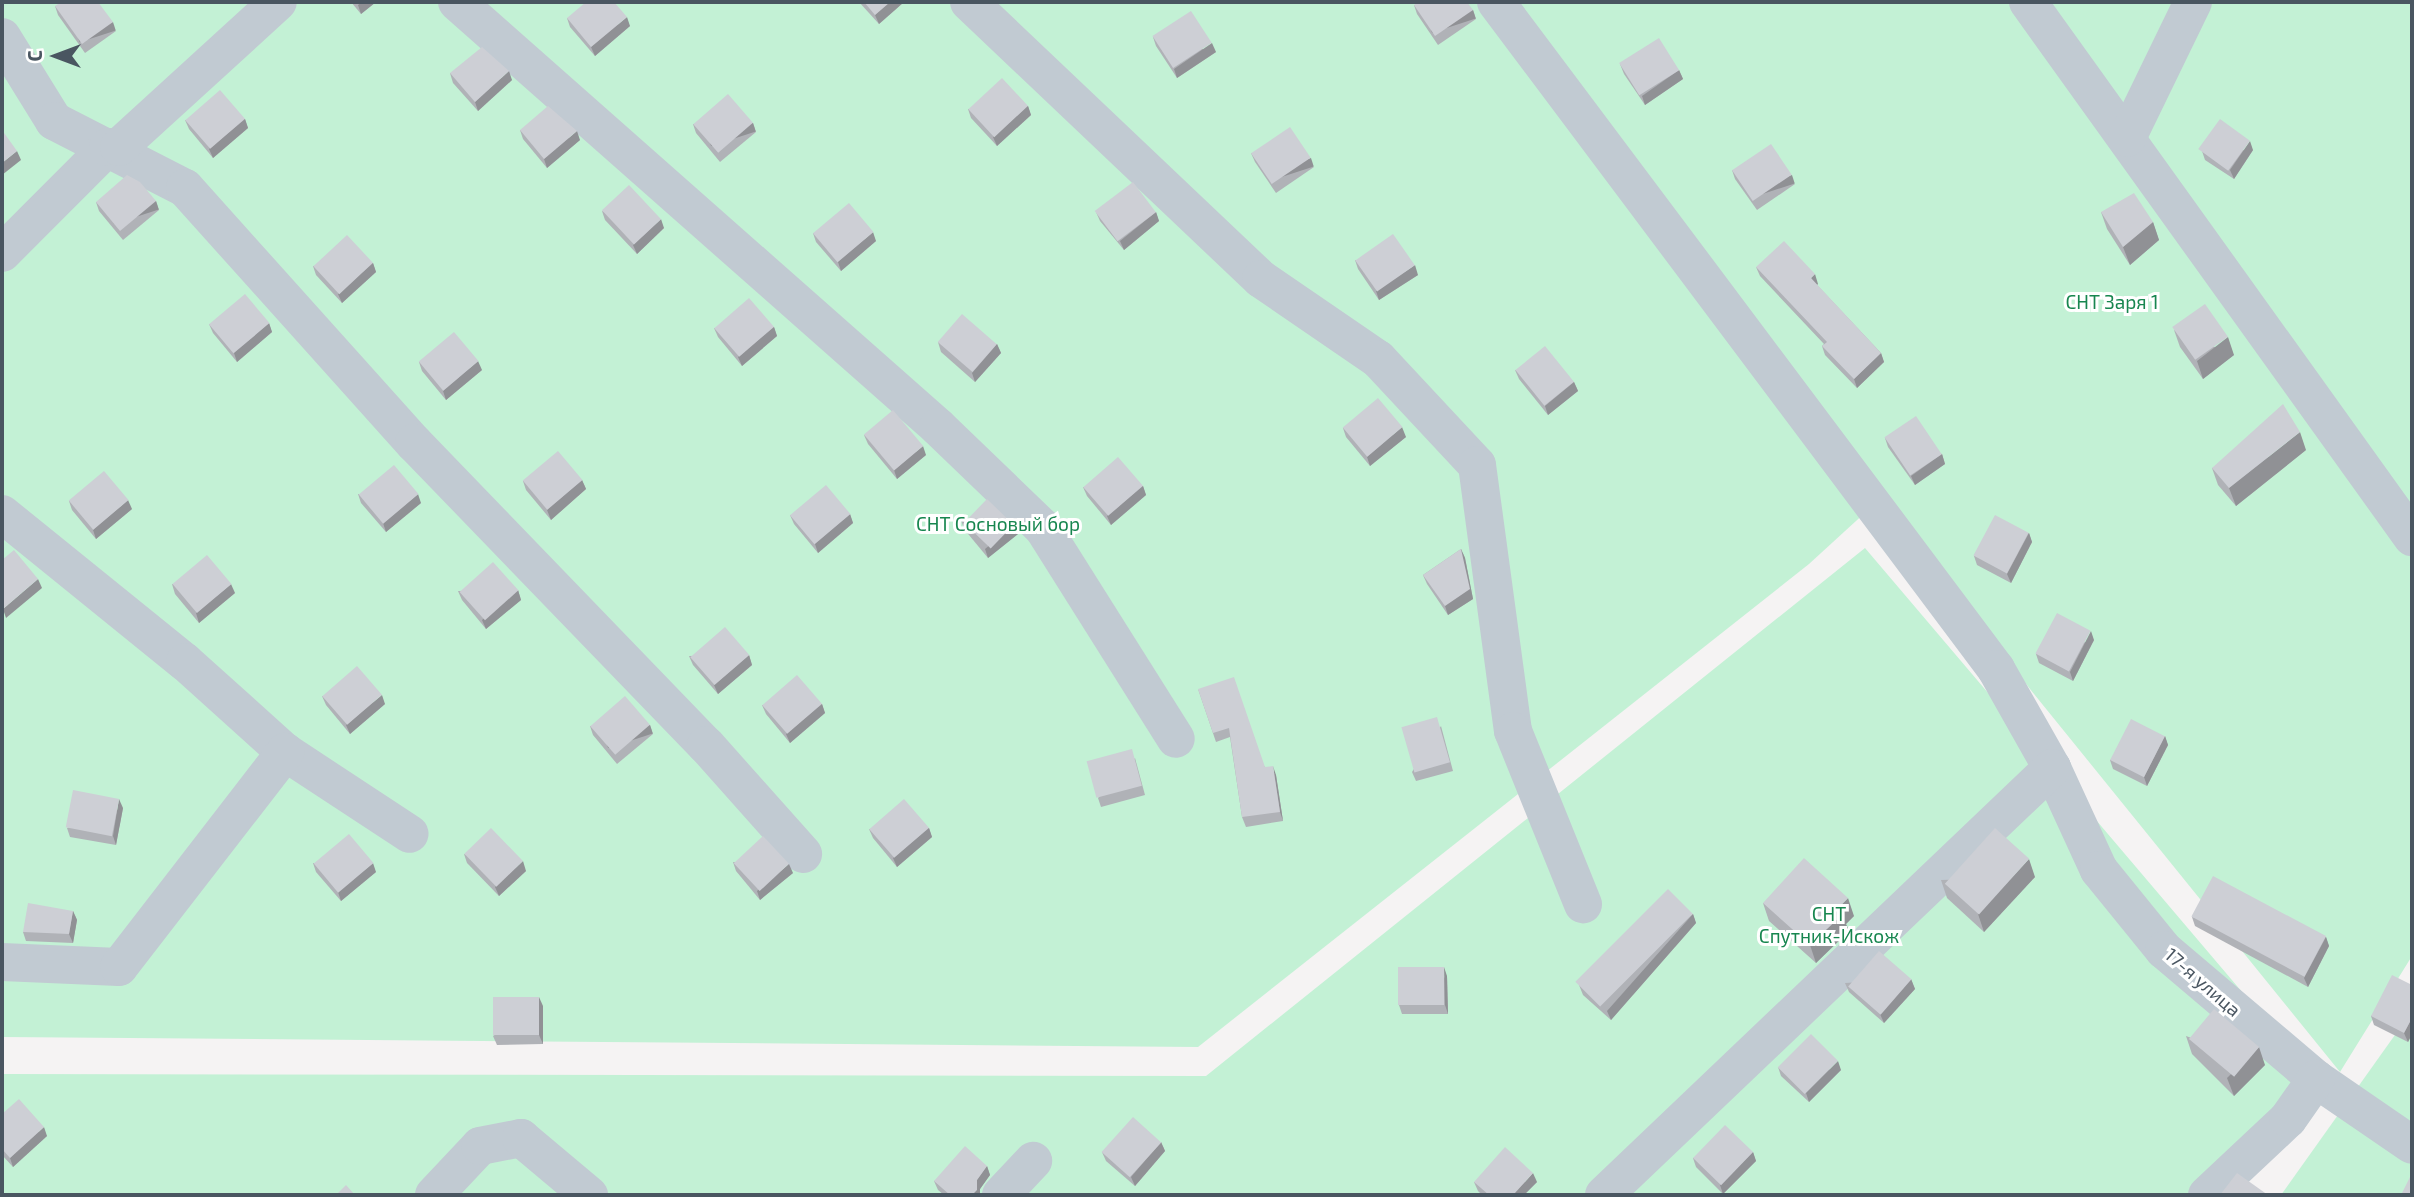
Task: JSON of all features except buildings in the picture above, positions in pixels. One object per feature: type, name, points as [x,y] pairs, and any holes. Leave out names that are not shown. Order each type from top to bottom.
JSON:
[{"type":"street","points":[[2,253],[108,147],[119,147],[278,2]]},
{"type":"street","points":[[457,2],[938,428],[1043,528],[1176,739]]},
{"type":"street","points":[[969,2],[1261,279],[1378,359],[1477,465],[1513,731],[1583,904]]},
{"type":"street","name":"17-я улица","points":[[1496,2],[1996,669],[2052,768],[2099,870],[2164,950],[2316,1079],[2412,1145]]},
{"type":"street","points":[[2028,2],[2412,537]]},
{"type":"street","points":[[2127,138],[2193,2]]},
{"type":"street","points":[[2,37],[54,121],[184,188],[414,443],[706,745],[803,854]]},
{"type":"street","points":[[2,514],[185,662],[285,752],[410,834]]},
{"type":"street","points":[[2,962],[119,967],[285,752]]},
{"type":"street","points":[[1604,1195],[2052,768]]},
{"type":"street","points":[[2207,1195],[2288,1119],[2316,1079]]},
{"type":"street","points":[[434,1195],[480,1146],[521,1139],[589,1195]]},
{"type":"street","points":[[1001,1195],[1033,1161]]},
{"type":"green space","name":"СНТ Сосновый бор","points":[[2,2],[1486,2],[1868,510],[1809,564],[1198,1047],[2,1037]]},
{"type":"green space","name":"СНТ Заря 1","points":[[1505,2],[2412,2],[2412,956],[2340,1072],[2030,689],[1584,99]]},
{"type":"green space","name":"СНТ Спутник-Искож","points":[[1865,548],[2316,1079],[2228,1195],[2,1195],[2,1074],[1206,1076]]},
{"type":"green space","points":[[2412,1011],[2412,1195],[2281,1195]]}]
